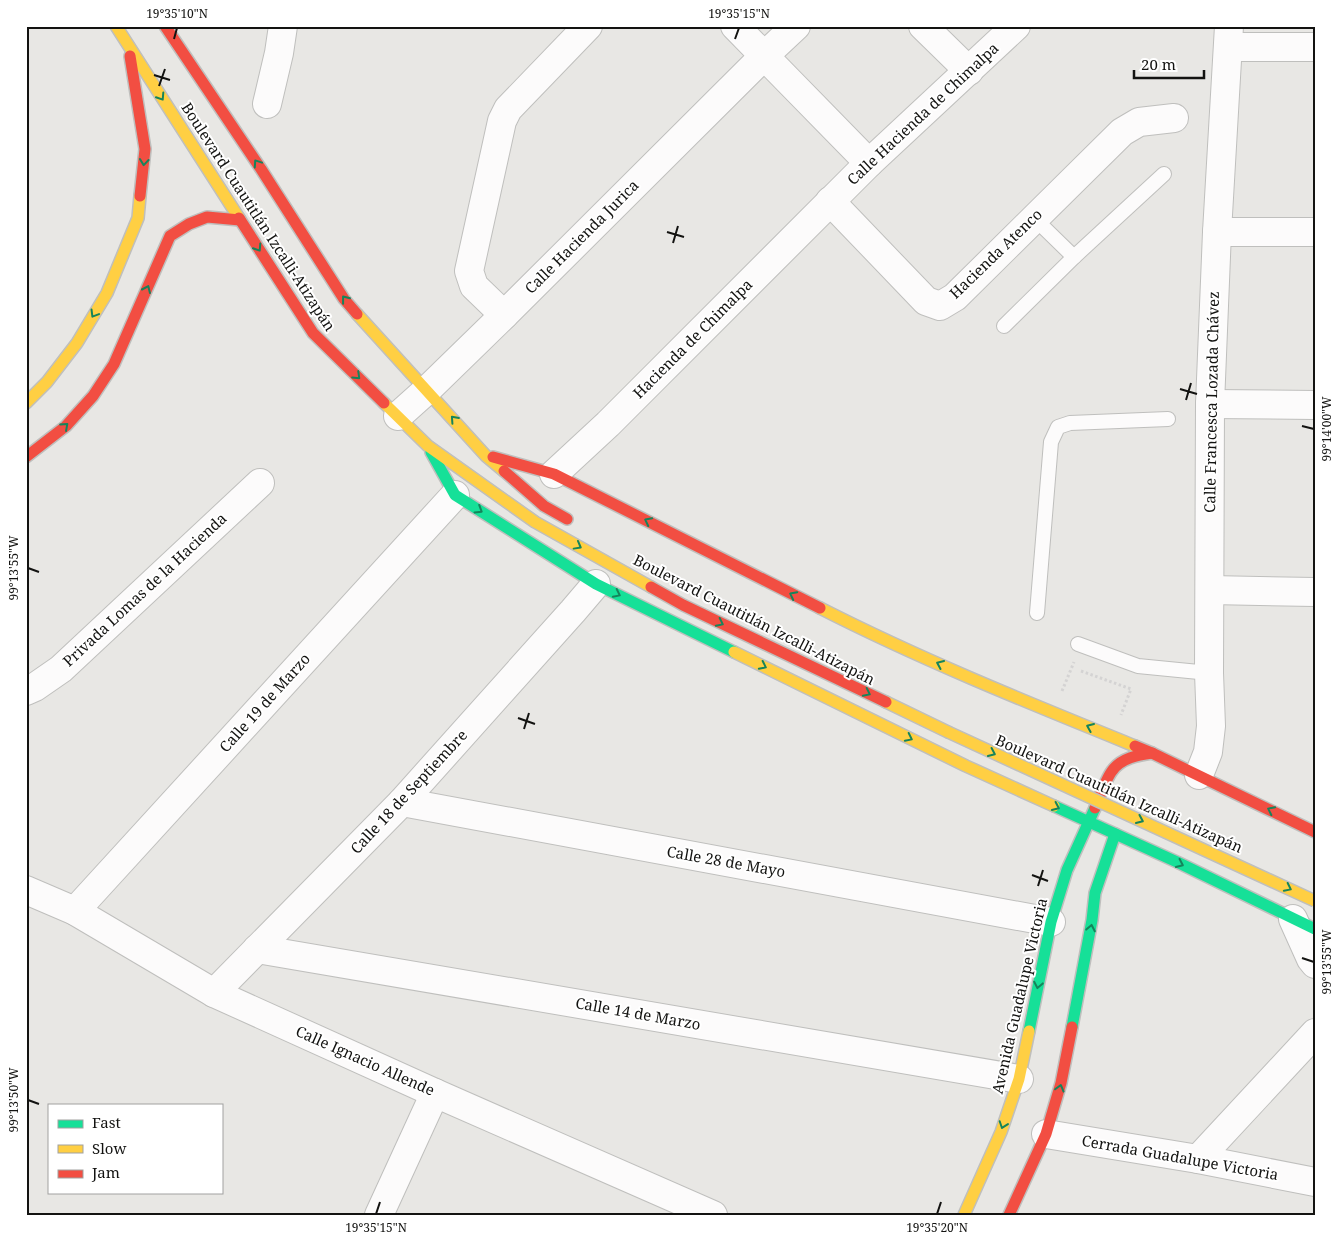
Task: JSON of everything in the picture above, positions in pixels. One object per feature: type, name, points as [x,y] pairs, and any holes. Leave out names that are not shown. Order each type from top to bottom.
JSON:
[{"type":"main road","name":"Boulevard Cuautitlán Izcalli-Atizapán","points":[[116,26],[313,333],[428,446],[535,522],[683,604],[956,736],[1315,901]]},
{"type":"main road","name":"Boulevard Cuautitlán Izcalli-Atizapán","points":[[164,26],[261,169],[344,299],[486,456],[544,506],[578,525]]},
{"type":"main road","points":[[26,403],[47,382],[77,343],[108,293],[138,218],[145,149],[128,45]]},
{"type":"main road","points":[[26,456],[66,426],[93,396],[114,364],[170,236],[189,224],[207,217],[240,220]]},
{"type":"main road","points":[[428,446],[455,495],[596,584],[966,766],[1177,862],[1304,924]]},
{"type":"main road","points":[[486,456],[554,474],[863,630],[1003,692],[1152,753],[1315,832]]},
{"type":"main road","name":"Avenida Guadalupe Victoria","points":[[964,1215],[1001,1132],[1019,1079],[1051,922],[1067,870],[1112,771],[1122,762],[1137,755],[1152,753]]},
{"type":"main road","name":"Boulevard Cuautitlán Izcalli-Atizapán","points":[[1093,779],[1111,787]]},
{"type":"main road","points":[[1009,1215],[1046,1134],[1061,1084],[1092,920],[1095,893],[1115,834]]},
{"type":"street","points":[[267,104],[279,53],[283,26]]},
{"type":"street","points":[[504,315],[474,286],[469,272],[502,121],[508,109],[588,26]]},
{"type":"street","points":[[735,26],[868,163]]},
{"type":"street","name":"Calle Hacienda Jurica","points":[[398,416],[504,315],[796,26]]},
{"type":"street","points":[[923,26],[969,71]]},
{"type":"street","name":"Calle Hacienda de Chimalpa","points":[[830,201],[868,163],[1016,26]]},
{"type":"street","points":[[1228,36],[1315,47]]},
{"type":"street","name":"Calle Francesca Lozada Chávez","points":[[1199,775],[1208,752],[1211,726],[1209,673],[1210,404],[1228,36]]},
{"type":"street","name":"Hacienda Atenco","points":[[830,201],[926,300],[940,306],[955,297],[1122,132],[1139,122],[1174,118]]},
{"type":"street","name":"Hacienda de Chimalpa","points":[[554,474],[608,424],[830,201]]},
{"type":"street","points":[[1217,232],[1315,232]]},
{"type":"street","points":[[1210,404],[1315,405]]},
{"type":"street","name":"Privada Lomas de la Hacienda","points":[[26,691],[36,687],[61,669],[260,483]]},
{"type":"street","name":"Calle 19 de Marzo","points":[[75,911],[455,495]]},
{"type":"street","name":"Calle 18 de Septiembre","points":[[214,993],[402,802],[596,584]]},
{"type":"street","points":[[1210,590],[1315,592]]},
{"type":"street","name":"Calle 28 de Mayo","points":[[402,802],[1051,922]]},
{"type":"street","name":"Calle Ignacio Allende","points":[[26,890],[75,911],[214,993],[435,1093],[713,1215]]},
{"type":"street","points":[[1304,924],[1311,959],[1315,964]]},
{"type":"street","name":"Calle 14 de Marzo","points":[[257,950],[1019,1079]]},
{"type":"street","points":[[1198,1159],[1315,1032]]},
{"type":"street","points":[[379,1215],[435,1093]]},
{"type":"street","name":"Cerrada Guadalupe Victoria","points":[[1046,1134],[1198,1159],[1315,1182]]},
{"type":"lane","points":[[1004,326],[1074,257],[1164,174]]},
{"type":"lane","points":[[1034,218],[1074,257]]},
{"type":"lane","points":[[1037,613],[1051,442],[1058,427],[1070,422],[1168,419]]},
{"type":"lane","points":[[1080,644],[1138,666],[1209,673]]},
{"type":"path","points":[[1061,694],[1080,644]]},
{"type":"path","points":[[1082,671],[1131,689],[1119,720]]},
{"type":"traffic: fast","points":[[431,452],[455,495],[596,584],[734,652]]},
{"type":"traffic: fast","points":[[1054,806],[1177,862],[1315,929]]},
{"type":"traffic: fast","points":[[1029,1031],[1051,922],[1067,870],[1095,808]]},
{"type":"traffic: fast","points":[[1072,1027],[1092,920],[1095,893],[1115,834]]},
{"type":"traffic: slow","points":[[116,26],[239,218]]},
{"type":"traffic: slow","points":[[26,403],[47,382],[77,343],[107,293],[138,218],[140,196]]},
{"type":"traffic: slow","points":[[357,314],[486,456],[504,471]]},
{"type":"traffic: slow","points":[[384,403],[428,446],[535,522],[651,587]]},
{"type":"traffic: slow","points":[[820,608],[937,663],[1135,746]]},
{"type":"traffic: slow","points":[[734,652],[966,766],[1054,806]]},
{"type":"traffic: slow","points":[[886,702],[948,732]]},
{"type":"traffic: slow","points":[[948,732],[1315,901]]},
{"type":"traffic: slow","points":[[964,1215],[1001,1132],[1019,1079],[1029,1031]]},
{"type":"traffic: jam","points":[[165,26],[261,169],[344,299],[357,314]]},
{"type":"traffic: jam","points":[[130,56],[145,149],[140,196]]},
{"type":"traffic: jam","points":[[26,457],[66,426],[93,396],[114,364],[170,236],[189,224],[207,217],[240,220]]},
{"type":"traffic: jam","points":[[239,218],[313,333],[384,403]]},
{"type":"traffic: jam","points":[[493,457],[554,474],[820,608]]},
{"type":"traffic: jam","points":[[504,471],[544,506],[567,519]]},
{"type":"traffic: jam","points":[[651,587],[683,605],[886,702]]},
{"type":"traffic: jam","points":[[1135,746],[1315,832]]},
{"type":"traffic: jam","points":[[1095,808],[1107,779],[1120,763],[1130,758],[1152,753]]},
{"type":"traffic: jam","points":[[1009,1215],[1046,1134],[1061,1083],[1072,1027]]}]
